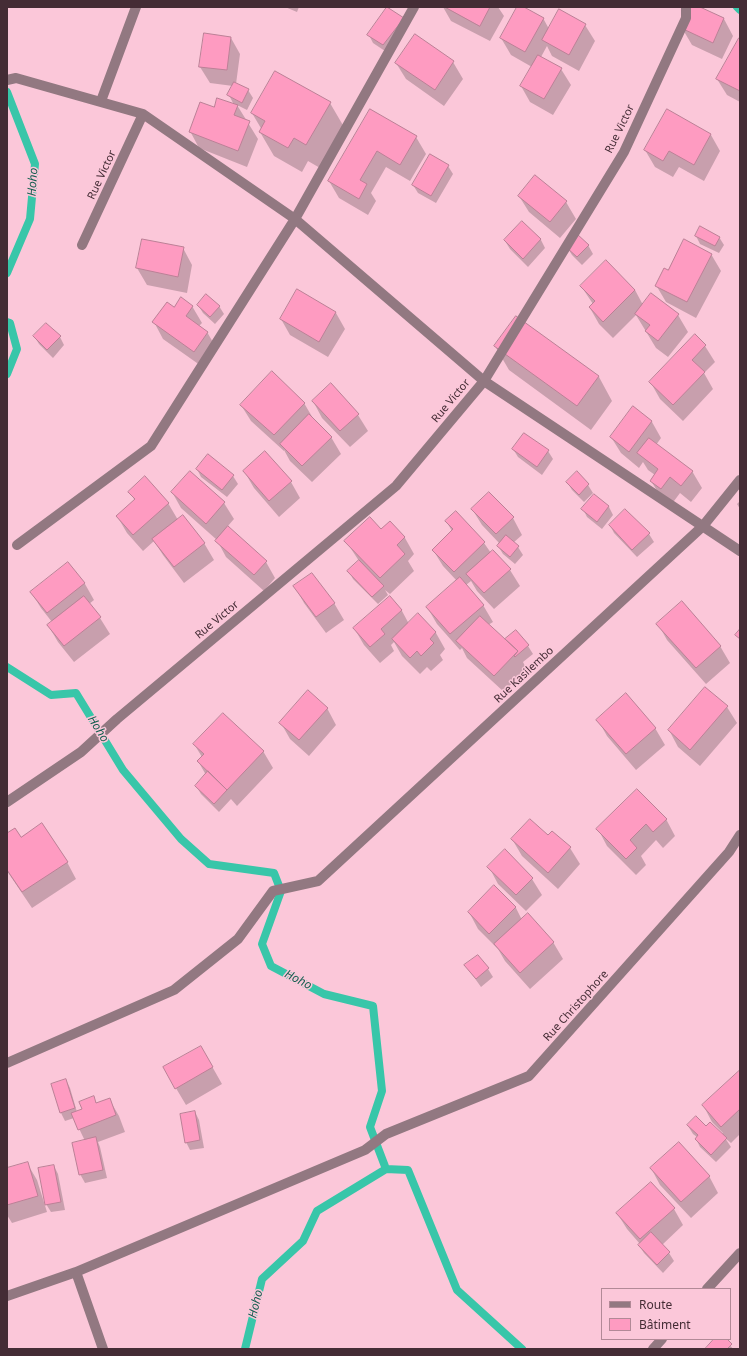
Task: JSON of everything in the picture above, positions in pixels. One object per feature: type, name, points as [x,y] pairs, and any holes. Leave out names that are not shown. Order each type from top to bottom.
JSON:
[{"type":"street","points":[[101,101],[136,7]]},
{"type":"street","points":[[17,545],[150,446],[295,219],[414,7]]},
{"type":"street","name":"Rue Victor","points":[[7,802],[81,752],[117,719],[396,486],[484,381],[624,152],[686,18],[686,7]]},
{"type":"street","points":[[12,79],[101,101],[143,114],[295,219],[484,381],[740,551]]},
{"type":"street","name":"Rue Victor","points":[[82,246],[143,114]]},
{"type":"street","name":"Rue Kasilembo","points":[[7,1063],[174,990],[238,939],[273,891],[318,880],[703,526],[740,480]]},
{"type":"street","name":"Rue Christophore","points":[[7,1296],[76,1272],[365,1150],[386,1134],[529,1076],[729,852],[740,835]]},
{"type":"street","points":[[708,1288],[740,1253]]},
{"type":"street","points":[[76,1272],[103,1349]]},
{"type":"street","points":[[653,1349],[661,1340]]},
{"type":"building","points":[[387,7],[404,18],[383,45],[367,35]]},
{"type":"building","points":[[445,7],[490,7],[480,26]]},
{"type":"building","points":[[517,7],[524,7],[544,18],[525,52],[500,38]]},
{"type":"building","points":[[691,7],[700,7],[724,18],[713,43],[681,28]]},
{"type":"building","points":[[559,9],[586,24],[569,55],[542,40]]},
{"type":"building","points":[[204,33],[231,37],[227,70],[199,67]]},
{"type":"building","points":[[415,34],[454,61],[435,90],[395,63]]},
{"type":"building","points":[[740,38],[740,91],[716,79]]},
{"type":"building","points":[[538,55],[562,68],[544,99],[520,86]]},
{"type":"building","points":[[275,71],[331,102],[306,145],[294,138],[288,148],[259,132],[265,121],[251,113]]},
{"type":"building","points":[[234,82],[249,89],[242,103],[227,95]]},
{"type":"building","points":[[217,98],[238,105],[234,115],[250,121],[238,151],[189,132],[200,102],[214,107]]},
{"type":"building","points":[[370,109],[417,136],[400,165],[377,151],[360,180],[367,184],[359,199],[328,181]]},
{"type":"building","points":[[667,109],[711,134],[694,165],[669,151],[663,161],[644,150]]},
{"type":"building","points":[[430,154],[449,165],[431,196],[412,185]]},
{"type":"building","points":[[535,175],[567,201],[550,222],[518,196]]},
{"type":"building","points":[[522,221],[541,239],[523,259],[504,240]]},
{"type":"building","points":[[700,226],[720,237],[715,246],[695,236]]},
{"type":"building","points":[[577,234],[589,245],[577,257],[566,247]]},
{"type":"building","points":[[142,239],[184,247],[178,277],[136,268]]},
{"type":"building","points":[[684,239],[712,254],[687,302],[655,286],[664,268],[668,270]]},
{"type":"building","points":[[606,260],[635,290],[603,322],[589,307],[595,301],[580,286]]},
{"type":"building","points":[[297,289],[336,312],[319,342],[280,319]]},
{"type":"building","points":[[651,293],[679,314],[658,341],[645,331],[650,325],[635,314]]},
{"type":"building","points":[[206,294],[220,306],[210,317],[197,305]]},
{"type":"building","points":[[181,297],[193,306],[186,316],[208,332],[194,352],[152,322],[167,302],[174,307]]},
{"type":"building","points":[[516,316],[599,376],[577,406],[494,346]]},
{"type":"building","points":[[46,323],[61,336],[47,350],[33,336]]},
{"type":"building","points":[[695,334],[706,345],[692,360],[705,372],[673,405],[649,382]]},
{"type":"building","points":[[272,371],[305,403],[274,435],[240,405]]},
{"type":"building","points":[[331,383],[359,414],[340,431],[312,401]]},
{"type":"building","points":[[633,406],[652,421],[629,452],[610,437]]},
{"type":"building","points":[[309,414],[332,437],[302,466],[280,444]]},
{"type":"building","points":[[524,433],[549,450],[537,467],[512,449]]},
{"type":"building","points":[[649,438],[693,471],[681,486],[670,477],[661,489],[650,481],[658,469],[637,453]]},
{"type":"building","points":[[265,451],[292,481],[269,501],[243,471]]},
{"type":"building","points":[[208,454],[234,475],[222,490],[196,469]]},
{"type":"building","points":[[190,471],[225,502],[206,524],[171,492]]},
{"type":"building","points":[[577,471],[589,484],[579,495],[566,482]]},
{"type":"building","points":[[145,476],[169,503],[133,535],[116,516],[135,499],[128,492]]},
{"type":"building","points":[[489,492],[514,517],[496,534],[471,509]]},
{"type":"building","points":[[594,494],[609,506],[597,522],[581,509]]},
{"type":"building","points":[[625,509],[650,533],[632,550],[609,525]]},
{"type":"building","points":[[456,511],[485,542],[454,572],[432,550],[453,529],[445,521]]},
{"type":"building","points":[[183,515],[205,543],[174,567],[152,539]]},
{"type":"building","points":[[370,517],[381,529],[390,521],[405,537],[397,545],[405,554],[380,578],[344,541]]},
{"type":"building","points":[[228,526],[267,561],[254,575],[215,541]]},
{"type":"building","points":[[506,535],[519,546],[510,557],[497,546]]},
{"type":"building","points":[[493,550],[511,569],[484,593],[466,574]]},
{"type":"building","points":[[359,560],[384,586],[372,597],[347,571]]},
{"type":"building","points":[[68,562],[85,583],[47,613],[30,592]]},
{"type":"building","points":[[312,573],[335,603],[316,617],[293,586]]},
{"type":"building","points":[[460,577],[484,605],[450,634],[426,607]]},
{"type":"building","points":[[84,596],[101,617],[64,646],[47,625]]},
{"type":"building","points":[[390,596],[402,610],[381,629],[385,634],[370,647],[353,628]]},
{"type":"building","points":[[682,601],[721,646],[696,668],[656,624]]},
{"type":"building","points":[[418,613],[436,632],[430,639],[434,643],[421,656],[417,651],[410,658],[392,639]]},
{"type":"building","points":[[480,616],[518,651],[494,676],[456,641]]},
{"type":"building","points":[[740,629],[740,639],[735,635]]},
{"type":"building","points":[[516,630],[529,645],[515,657],[514,656],[518,651],[505,639]]},
{"type":"building","points":[[705,687],[728,706],[690,750],[668,730]]},
{"type":"building","points":[[308,690],[328,708],[299,740],[279,723]]},
{"type":"building","points":[[626,693],[656,728],[626,754],[596,720]]},
{"type":"building","points":[[223,713],[264,751],[227,790],[197,761],[204,754],[193,744]]},
{"type":"building","points":[[208,771],[227,790],[214,804],[195,786]]},
{"type":"building","points":[[637,789],[667,819],[653,832],[646,824],[630,840],[637,848],[626,859],[596,829]]},
{"type":"building","points":[[530,819],[548,835],[552,831],[571,847],[548,873],[511,839]]},
{"type":"building","points":[[42,823],[68,862],[22,892],[7,870],[7,833],[15,828],[21,837]]},
{"type":"building","points":[[505,849],[533,878],[516,895],[487,867]]},
{"type":"building","points":[[494,885],[516,907],[489,934],[468,912]]},
{"type":"building","points":[[528,913],[554,942],[520,973],[494,944]]},
{"type":"building","points":[[478,955],[489,968],[476,979],[464,965]]},
{"type":"building","points":[[201,1046],[213,1067],[175,1089],[163,1067]]},
{"type":"building","points":[[740,1070],[740,1109],[721,1127],[702,1105]]},
{"type":"building","points":[[66,1079],[75,1108],[60,1113],[51,1084]]},
{"type":"building","points":[[94,1096],[96,1103],[110,1098],[116,1115],[78,1130],[71,1113],[82,1109],[79,1102]]},
{"type":"building","points":[[195,1111],[200,1140],[185,1143],[180,1114]]},
{"type":"building","points":[[696,1116],[706,1126],[710,1122],[727,1138],[711,1155],[695,1139],[698,1135],[687,1125]]},
{"type":"building","points":[[96,1137],[103,1170],[79,1175],[72,1143]]},
{"type":"building","points":[[679,1142],[710,1176],[681,1202],[650,1168]]},
{"type":"building","points":[[28,1162],[38,1196],[7,1205],[7,1168]]},
{"type":"building","points":[[54,1165],[61,1202],[45,1205],[38,1168]]},
{"type":"building","points":[[651,1182],[675,1208],[640,1239],[616,1213]]},
{"type":"building","points":[[651,1232],[670,1252],[657,1265],[638,1245]]},
{"type":"building","points":[[713,1340],[728,1340],[732,1344],[727,1349],[706,1348]]},
{"type":"waterway","points":[[737,7],[740,10]]},
{"type":"waterway","name":"Hoho","points":[[7,92],[35,164],[30,219],[7,273]]},
{"type":"waterway","name":"Hoho","points":[[7,322],[10,323],[17,349],[7,374]]},
{"type":"waterway","name":"Hoho","points":[[7,667],[51,695],[76,693],[123,770],[181,839],[209,864],[274,873],[281,891],[262,944],[271,966],[324,994],[373,1006],[382,1091],[370,1127],[386,1169]]},
{"type":"waterway","points":[[386,1169],[408,1170],[457,1290],[522,1349]]},
{"type":"waterway","name":"Hoho","points":[[245,1349],[262,1279],[303,1241],[317,1211],[386,1169]]}]
